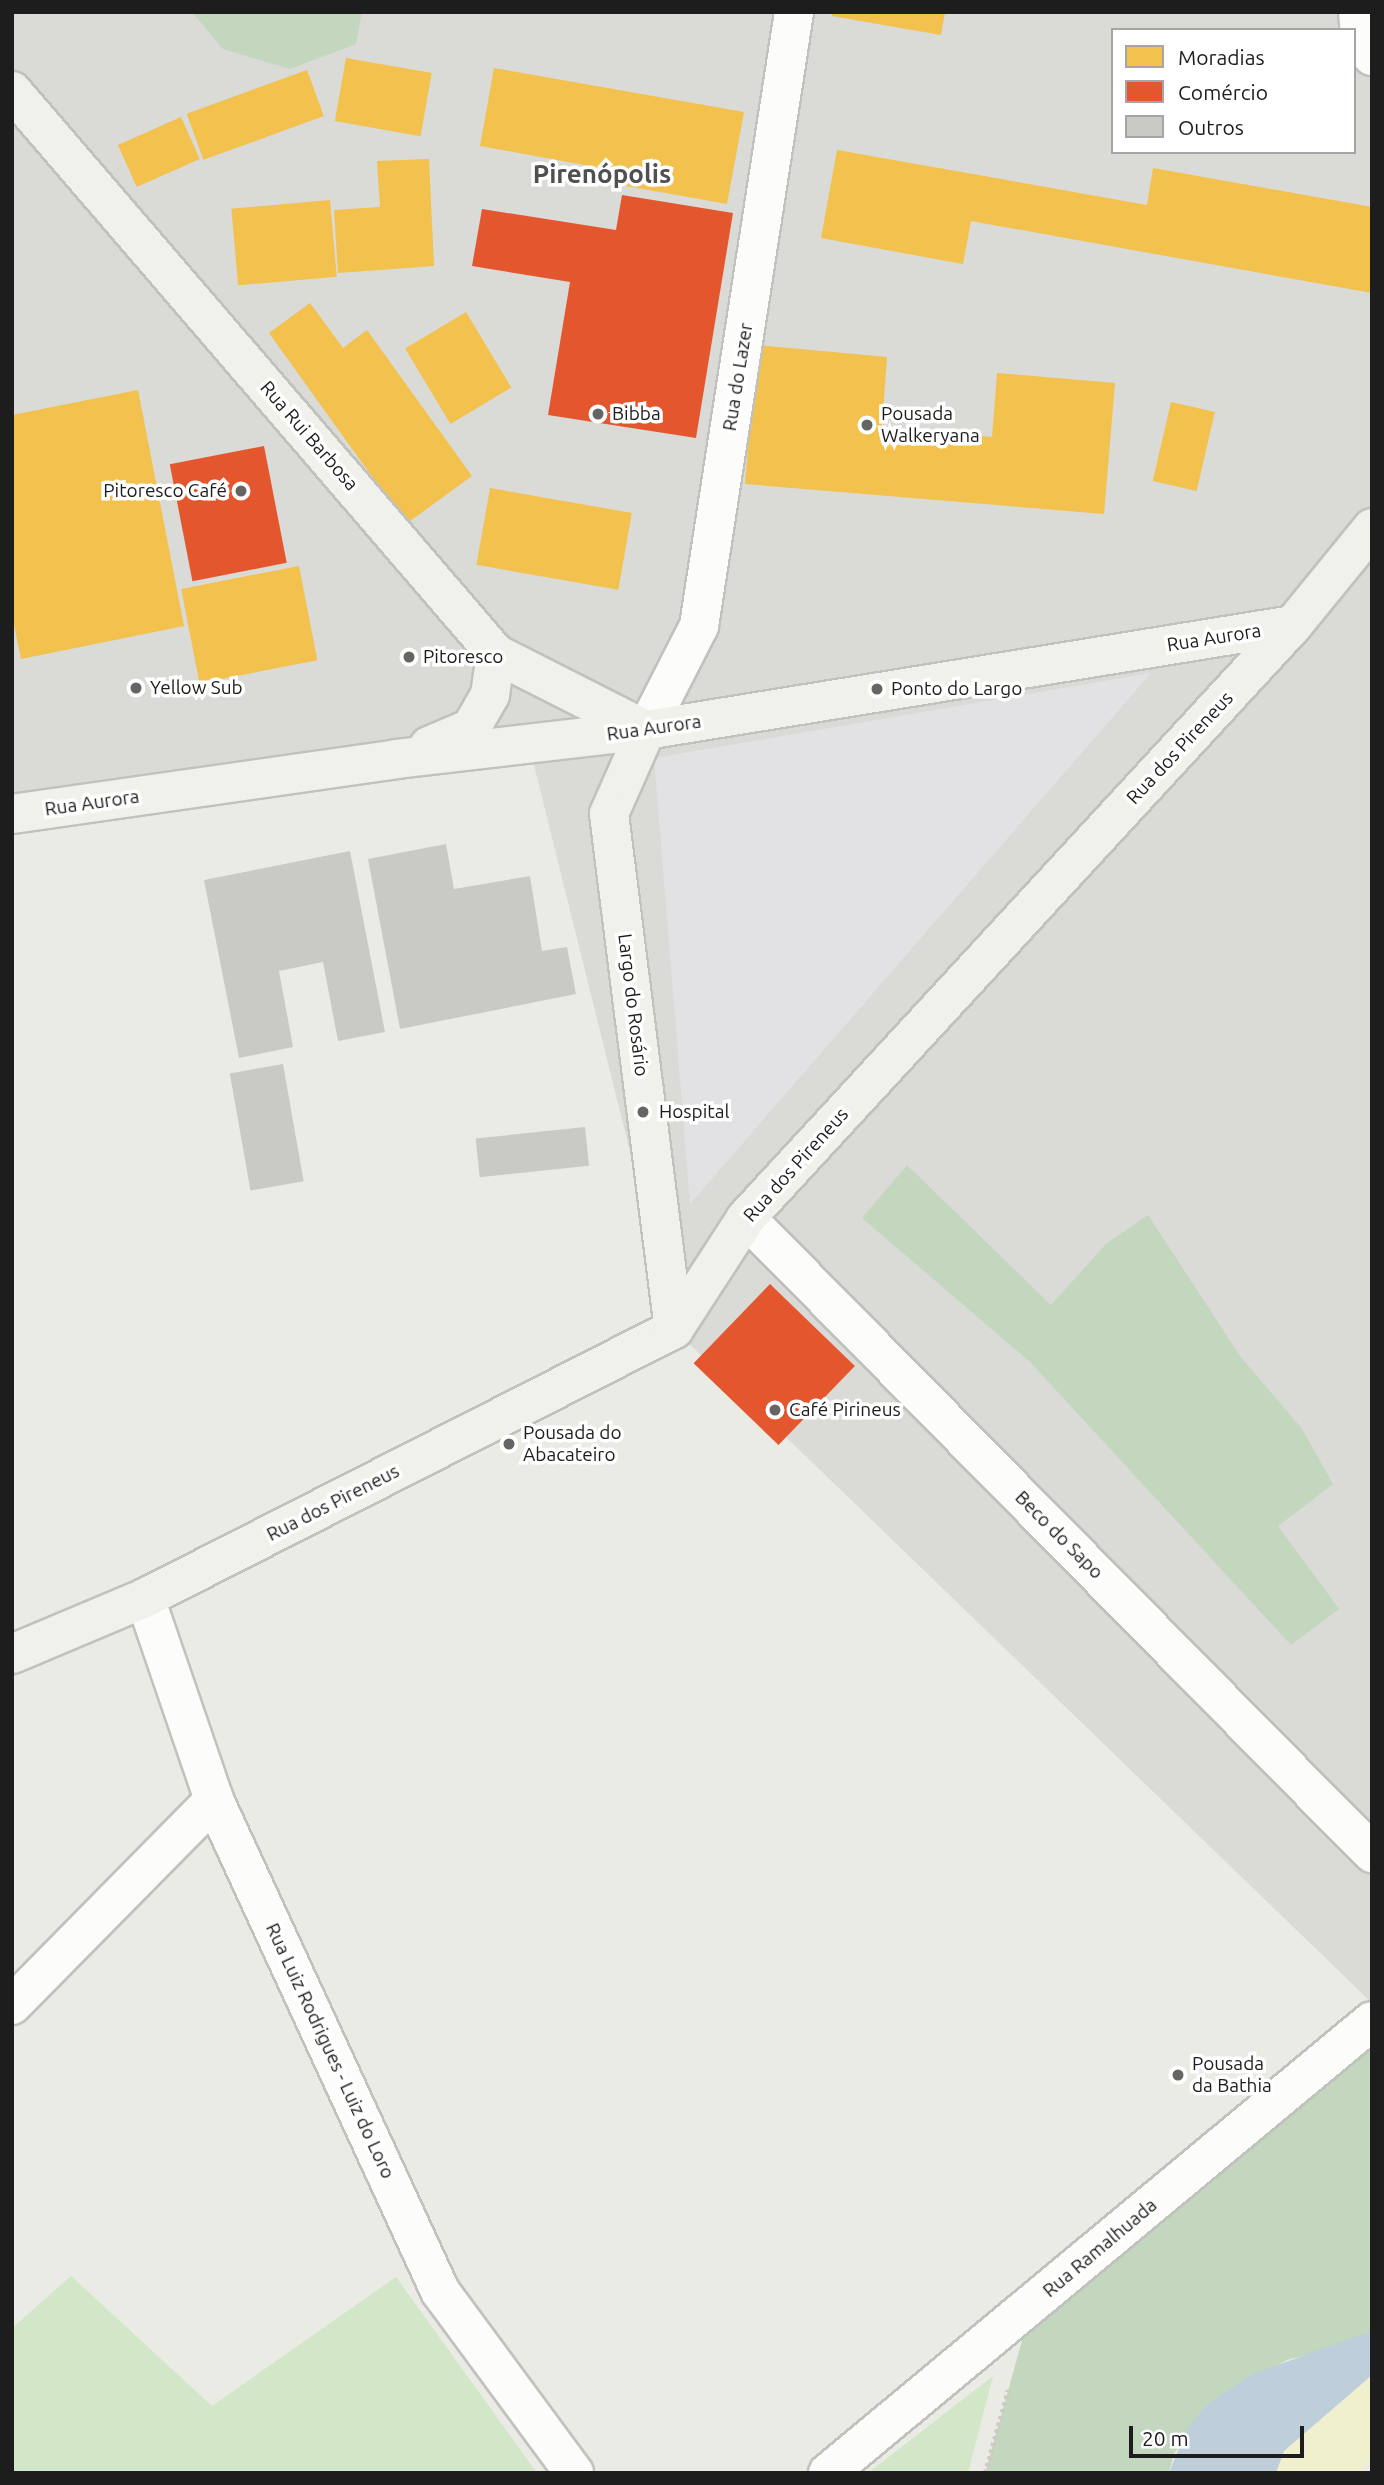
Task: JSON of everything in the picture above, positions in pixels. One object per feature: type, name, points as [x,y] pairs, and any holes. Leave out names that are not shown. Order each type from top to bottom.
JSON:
[{"type":"street","name":"Rua do Lazer","points":[[646,730],[699,626],[794,12]]},
{"type":"street","points":[[1358,12],[1361,45],[1372,57]]},
{"type":"street","name":"Rua Rui Barbosa","points":[[12,91],[496,654],[646,730]]},
{"type":"street","name":"Rua dos Pireneus","points":[[12,1654],[145,1598],[674,1329],[746,1217],[1293,625],[1372,528]]},
{"type":"street","name":"Rua Aurora","points":[[12,814],[397,759],[646,730],[1293,625]]},
{"type":"street","points":[[397,759],[471,728],[490,695],[496,654]]},
{"type":"street","name":"Largo do Rosário","points":[[646,730],[609,814],[674,1329]]},
{"type":"street","name":"Beco do Sapo","points":[[746,1217],[1372,1853]]},
{"type":"street","name":"Rua Luiz Rodrigues - Luiz do Loro","points":[[145,1598],[214,1800],[440,2291],[575,2473]]},
{"type":"street","points":[[12,2005],[214,1800]]},
{"type":"street","name":"Rua Ramalhuada","points":[[828,2473],[1372,2021]]},
{"type":"shaded area","points":[[12,12],[1372,12],[1372,2003],[674,1329],[528,741],[12,814]]},
{"type":"shaded area","points":[[192,12],[362,12],[356,44],[290,69],[223,49]]},
{"type":"shaded area","points":[[1151,673],[690,1204],[654,758]]},
{"type":"shaded area","points":[[907,1165],[1051,1305],[1106,1244],[1148,1215],[1240,1356],[1302,1429],[1333,1484],[1278,1526],[1339,1609],[1291,1645],[1030,1362],[862,1218]]},
{"type":"shaded area","points":[[1372,2021],[1372,2331],[1330,2349],[1287,2360],[1206,2405],[1174,2454],[1169,2473],[985,2473],[1032,2305]]},
{"type":"shaded area","points":[[71,2276],[212,2406],[396,2277],[537,2473],[12,2473],[12,2328]]},
{"type":"shaded area","points":[[993,2376],[968,2473],[868,2473]]},
{"type":"sand","points":[[1372,2375],[1372,2459],[1359,2473],[1276,2473],[1284,2451]]},
{"type":"water","points":[[1372,2331],[1372,2375],[1284,2451],[1276,2473],[1169,2473],[1185,2433],[1206,2405],[1253,2374]]},
{"type":"building: Moradias","points":[[832,12],[945,12],[941,35],[832,16]]},
{"type":"building: Moradias","points":[[346,58],[432,73],[421,136],[335,121]]},
{"type":"building: Moradias","points":[[494,68],[744,112],[727,204],[626,186],[628,173],[480,146]]},
{"type":"building: Moradias","points":[[307,70],[324,116],[203,160],[187,114]]},
{"type":"building: Moradias","points":[[181,117],[200,159],[137,187],[118,145]]},
{"type":"building: Moradias","points":[[837,150],[1147,205],[1153,168],[1372,207],[1372,293],[971,221],[963,264],[821,238]]},
{"type":"building: Moradias","points":[[429,159],[434,266],[338,273],[334,210],[380,207],[377,161]]},
{"type":"building: Moradias","points":[[330,200],[337,277],[238,285],[231,209]]},
{"type":"building: Moradias","points":[[310,303],[343,348],[367,330],[472,476],[406,524],[269,333]]},
{"type":"building: Moradias","points":[[466,312],[511,387],[450,424],[405,349]]},
{"type":"building: Moradias","points":[[757,345],[887,357],[882,427],[992,437],[997,373],[1115,383],[1104,514],[745,484]]},
{"type":"building: Moradias","points":[[138,390],[184,626],[21,659],[12,615],[12,415]]},
{"type":"building: Moradias","points":[[1171,402],[1215,412],[1197,491],[1153,481]]},
{"type":"building: Moradias","points":[[490,488],[632,513],[618,590],[476,565]]},
{"type":"building: Moradias","points":[[299,566],[317,660],[200,683],[181,589]]},
{"type":"building: Comércio","points":[[622,195],[733,213],[696,438],[548,415],[570,282],[472,266],[482,209],[616,230]]},
{"type":"building: Comércio","points":[[264,446],[287,563],[192,581],[170,464]]},
{"type":"building: Comércio","name":"Café Pirineus","points":[[770,1284],[855,1366],[778,1445],[694,1363]]},
{"type":"building: Outros","points":[[446,844],[454,889],[530,876],[542,951],[567,947],[576,994],[400,1029],[368,859]]},
{"type":"building: Outros","points":[[350,851],[385,1032],[338,1041],[323,962],[279,971],[293,1047],[239,1058],[204,880]]},
{"type":"building: Outros","points":[[283,1064],[304,1181],[250,1191],[230,1073]]},
{"type":"building: Outros","points":[[585,1127],[589,1166],[480,1177],[476,1138]]},
{"type":"place","name":"Bibba","points":[[598,414]]},
{"type":"place","name":"Pousada Walkeryana","points":[[867,425]]},
{"type":"place","name":"Pitoresco Café","points":[[241,491]]},
{"type":"place","name":"Pitoresco","points":[[409,657]]},
{"type":"place","name":"Yellow Sub","points":[[136,688]]},
{"type":"place","name":"Ponto do Largo","points":[[877,689]]},
{"type":"place","name":"Hospital","points":[[643,1112]]},
{"type":"place","name":"Café Pirineus","points":[[775,1410]]},
{"type":"place","name":"Pousada do Abacateiro","points":[[509,1444]]},
{"type":"place","name":"Pousada da Bathia","points":[[1178,2075]]},
{"type":"district","name":"Pirenópolis","points":[[602,174]]}]
